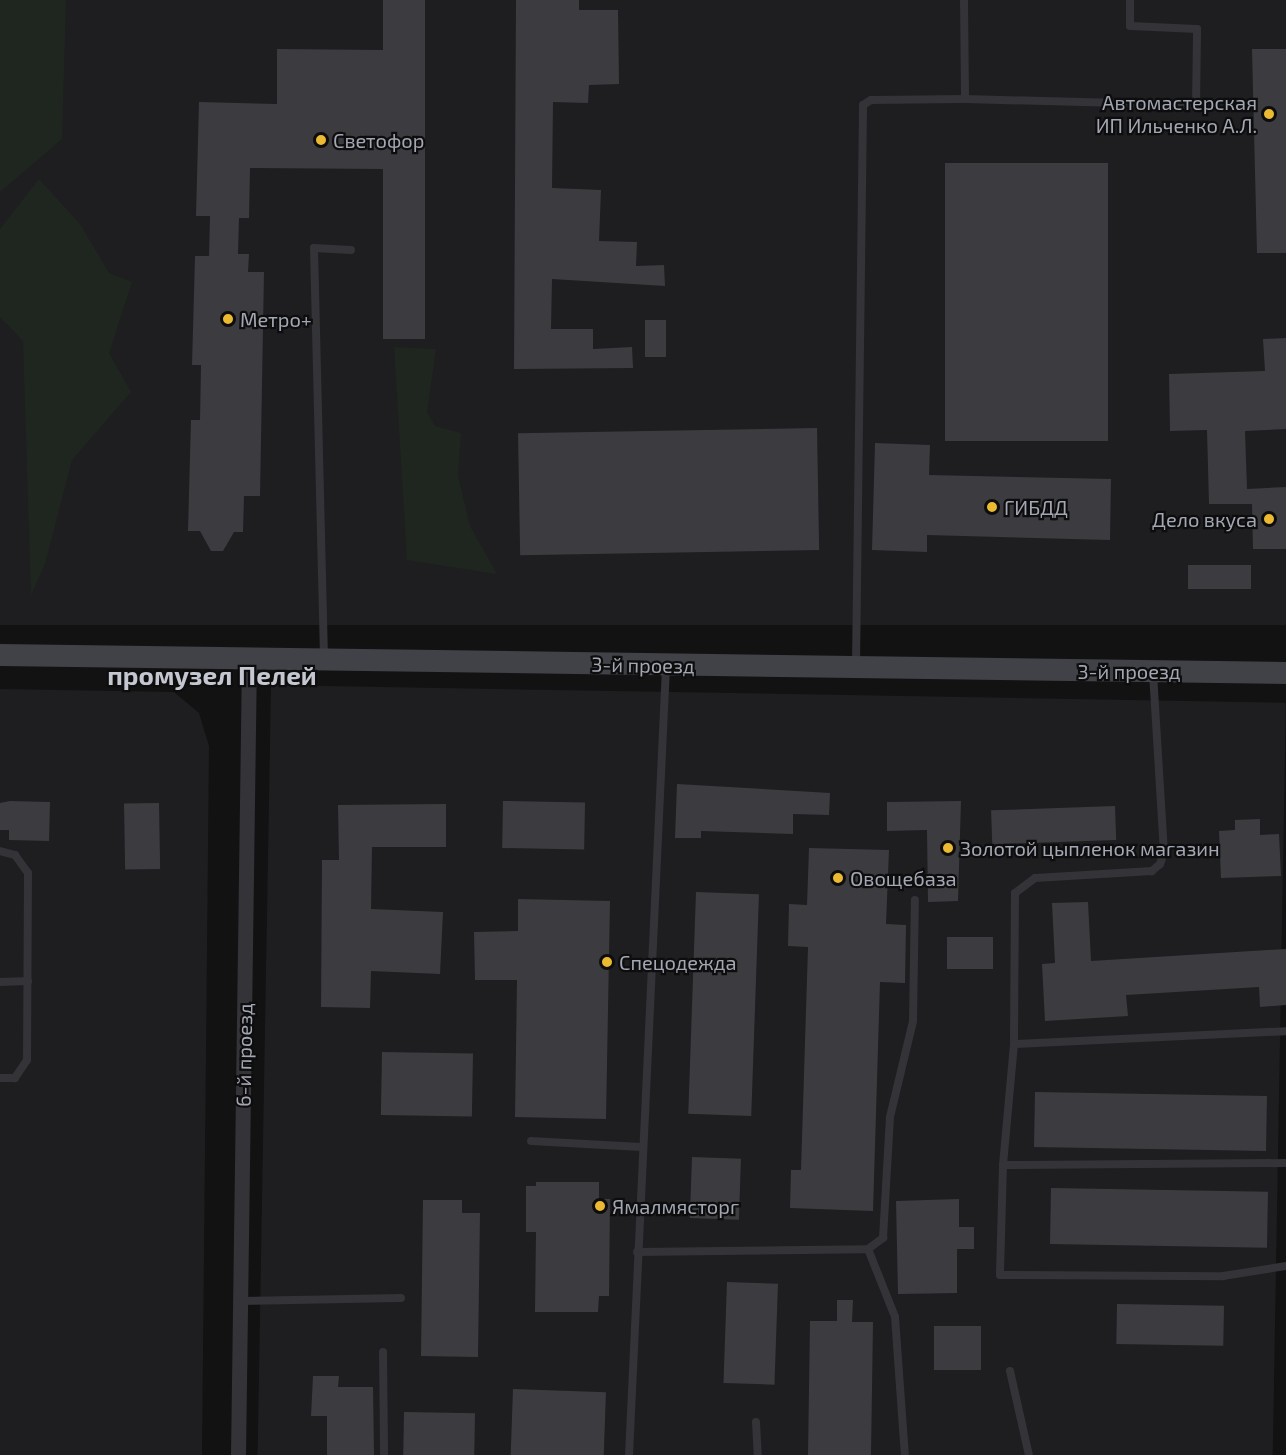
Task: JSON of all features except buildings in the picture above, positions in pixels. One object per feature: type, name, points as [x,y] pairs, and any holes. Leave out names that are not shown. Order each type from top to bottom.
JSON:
[{"type":"street","name":"3-й проезд","points":[[0,654],[324,657],[856,669],[1286,673]]},
{"type":"street","name":"6-й проезд","points":[[238,1455],[249,656]]},
{"type":"lane","points":[[964,0],[965,99]]},
{"type":"lane","points":[[856,669],[863,105],[871,100],[965,99],[1196,105],[1197,29],[1130,26],[1130,0]]},
{"type":"lane","points":[[324,657],[314,248],[351,250]]},
{"type":"lane","points":[[629,1455],[641,1147],[666,665]]},
{"type":"lane","points":[[1153,672],[1164,853],[1160,864],[1152,871],[1035,878],[1022,883],[1015,893],[1014,1044],[1003,1165],[1000,1275],[1223,1276],[1286,1266]]},
{"type":"lane","points":[[0,851],[15,855],[28,873],[27,1060],[15,1078],[0,1078]]},
{"type":"lane","points":[[637,1252],[868,1250],[883,1238],[890,1118],[913,1021],[915,900]]},
{"type":"lane","points":[[0,982],[28,981]]},
{"type":"lane","points":[[1014,1044],[1286,1031]]},
{"type":"lane","points":[[531,1141],[641,1147]]},
{"type":"lane","points":[[1003,1165],[1286,1163]]},
{"type":"lane","points":[[868,1250],[895,1317],[905,1455]]},
{"type":"lane","points":[[240,1301],[402,1298]]},
{"type":"lane","points":[[383,1352],[384,1455]]},
{"type":"lane","points":[[1010,1371],[1029,1455]]},
{"type":"lane","points":[[756,1422],[758,1455]]},
{"type":"shaded area","points":[[0,0],[1286,0],[1286,625],[0,625]]},
{"type":"shaded area","points":[[0,0],[66,0],[62,139],[0,192]]},
{"type":"shaded area","points":[[39,179],[80,224],[109,273],[132,282],[109,353],[131,392],[72,460],[45,564],[31,595],[23,341],[0,317],[0,229]]},
{"type":"shaded area","points":[[394,347],[436,349],[427,412],[435,426],[461,433],[458,476],[470,526],[497,574],[407,560]]},
{"type":"shaded area","points":[[271,685],[1286,703],[1273,1455],[258,1455]]},
{"type":"shaded area","points":[[0,689],[174,692],[199,713],[209,746],[202,1455],[0,1455]]},
{"type":"place","name":"Автомастерская ИП Ильченко А.Л.","points":[[1269,114]]},
{"type":"place","name":"Светофор","points":[[321,140]]},
{"type":"place","name":"Метро+","points":[[228,319]]},
{"type":"place","name":"ГИБДД","points":[[992,507]]},
{"type":"place","name":"Дело вкуса","points":[[1269,519]]},
{"type":"place","name":"Золотой цыпленок магазин","points":[[948,848]]},
{"type":"place","name":"Овощебаза","points":[[838,878]]},
{"type":"place","name":"Спецодежда","points":[[607,962]]},
{"type":"place","name":"Ямалмясторг","points":[[600,1206]]},
{"type":"district","name":"промузел Пелей","points":[[212,675]]}]
